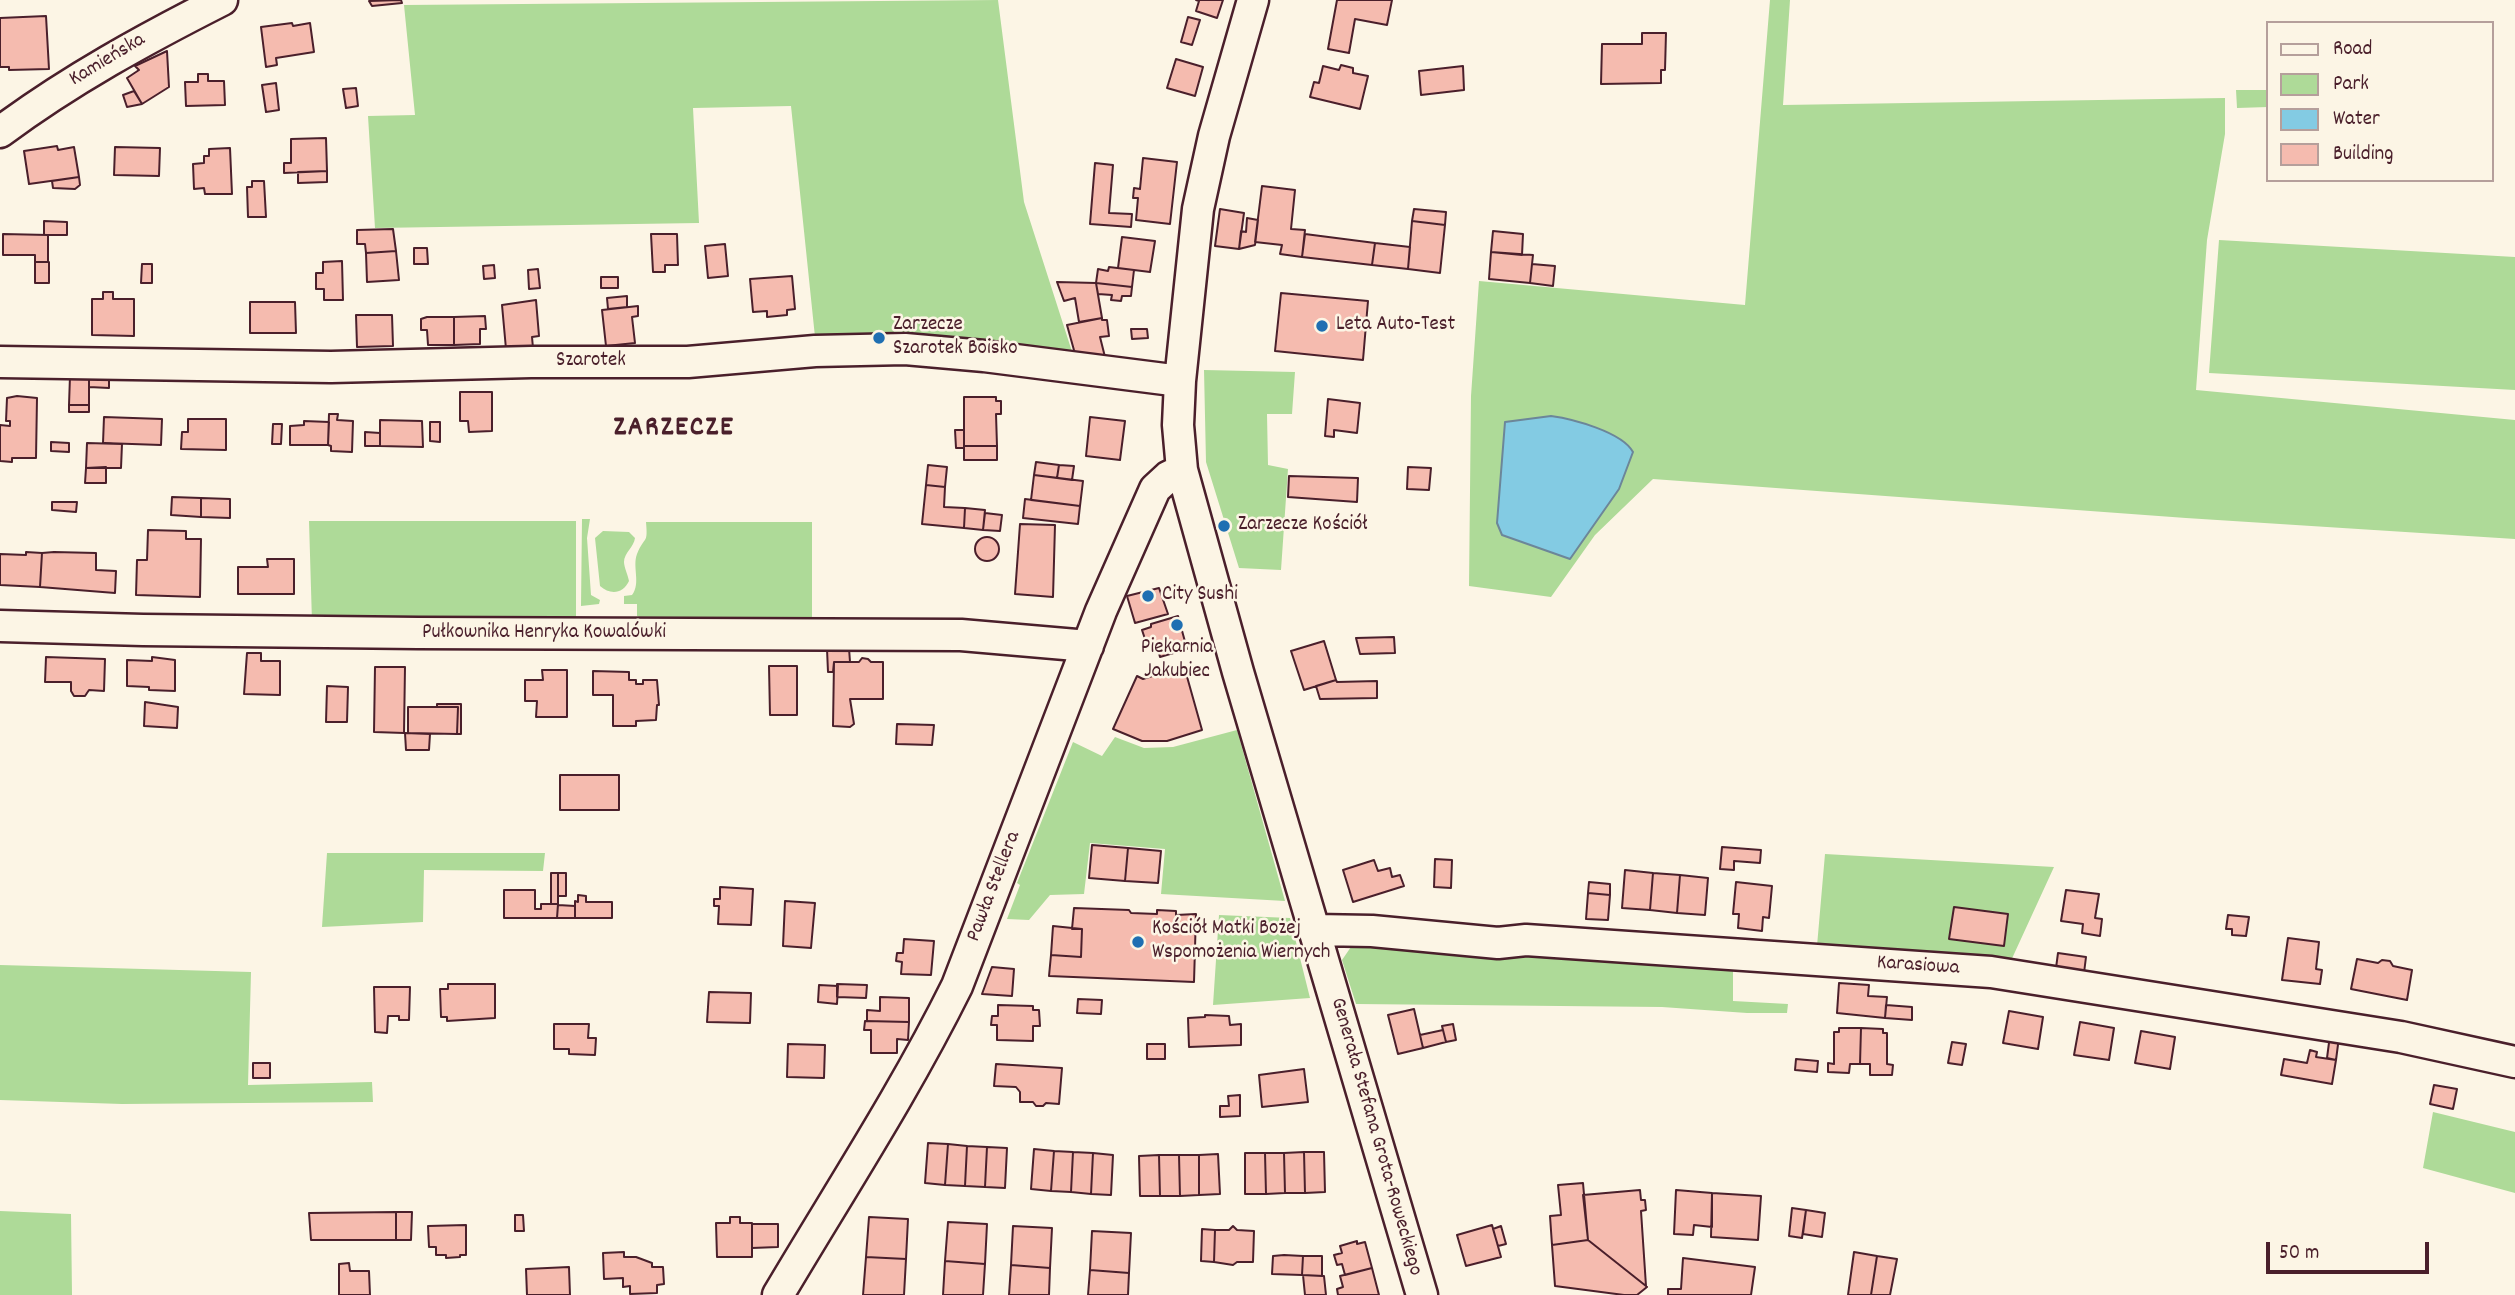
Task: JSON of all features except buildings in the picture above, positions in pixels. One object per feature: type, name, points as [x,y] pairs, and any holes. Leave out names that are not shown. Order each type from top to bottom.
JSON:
[{"type":"street","name":"Kamieńska","points":[[0,132],[36,105],[113,56],[222,0]]},
{"type":"street","name":"Generała Stefana Grota-Roweckiego","points":[[1253,0],[1214,136],[1198,209],[1180,381],[1178,425],[1182,470],[1238,672],[1422,1295]]},
{"type":"street","name":"Szarotek","points":[[0,362],[331,367],[531,362],[688,362],[816,351],[905,349],[984,356],[1180,381]]},
{"type":"street","name":"Pawła Stellera","points":[[778,1295],[898,1099],[957,985],[1088,646],[1156,489],[1168,477],[1182,470]]},
{"type":"street","name":"Pułkownika Henryka Kowalówki","points":[[0,625],[418,634],[961,635],[1088,646]]},
{"type":"street","name":"Karasiowa","points":[[1315,930],[1372,931],[1498,943],[1526,940],[1991,972],[2401,1037],[2515,1062]]},
{"type":"green space","points":[[998,0],[1024,202],[1075,361],[967,345],[869,335],[815,337],[791,106],[693,108],[699,223],[375,228],[368,116],[415,115],[404,5]]},
{"type":"green space","points":[[1770,0],[1790,0],[1783,105],[2225,98],[2225,134],[2207,240],[2196,390],[2515,420],[2515,539],[1653,479],[1595,535],[1551,597],[1469,586],[1471,396],[1479,281],[1745,305]]},
{"type":"green space","points":[[2236,90],[2266,90],[2266,107],[2237,108]]},
{"type":"green space","points":[[2219,240],[2515,257],[2515,390],[2209,373]]},
{"type":"green space","points":[[1204,370],[1295,372],[1292,414],[1267,414],[1268,465],[1288,469],[1281,570],[1239,568],[1206,462]]},
{"type":"green space","points":[[582,519],[590,519],[587,538],[591,595],[600,600],[599,604],[581,606]]},
{"type":"green space","points":[[309,521],[576,521],[576,621],[312,622]]},
{"type":"green space","points":[[646,522],[812,522],[812,625],[654,623],[637,616],[637,604],[624,604],[624,596],[632,595],[635,590],[636,559],[646,537]]},
{"type":"green space","points":[[603,531],[629,532],[635,538],[624,559],[629,581],[623,589],[616,592],[600,586],[595,538]]},
{"type":"green space","points":[[1237,730],[1285,901],[1161,894],[1165,849],[1090,843],[1084,894],[1050,895],[1029,920],[1007,919],[1020,885],[1017,883],[1073,742],[1102,756],[1115,737],[1144,748],[1173,747]]},
{"type":"green space","points":[[327,853],[545,853],[543,871],[424,870],[423,922],[322,927]]},
{"type":"green space","points":[[1825,854],[2054,867],[2009,965],[1817,946]]},
{"type":"green space","points":[[1219,915],[1290,918],[1310,998],[1213,1005]]},
{"type":"green space","points":[[1353,944],[1733,963],[1733,1001],[1788,1004],[1787,1013],[1662,1007],[1356,1004],[1342,960]]},
{"type":"green space","points":[[0,965],[251,972],[248,1085],[372,1082],[373,1102],[122,1104],[0,1100]]},
{"type":"green space","points":[[2433,1112],[2515,1132],[2515,1193],[2423,1168]]},
{"type":"green space","points":[[0,1211],[71,1214],[72,1295],[0,1295]]},
{"type":"water","points":[[1551,416],[1584,423],[1608,433],[1619,438],[1633,452],[1619,489],[1570,559],[1502,535],[1497,523],[1505,422]]},
{"type":"place","name":"Leta Auto-Test","points":[[1322,326]]},
{"type":"place","name":"Zarzecze Szarotek Boisko","points":[[879,338]]},
{"type":"place","name":"Zarzecze Kościół","points":[[1224,526]]},
{"type":"place","name":"City Sushi","points":[[1148,596]]},
{"type":"place","name":"Piekarnia Jakubiec","points":[[1177,625]]},
{"type":"place","name":"Kościół Matki Bożej Wspomożenia Wiernych","points":[[1138,942]]},
{"type":"district","name":"ZARZECZE","points":[[674,430]]}]
